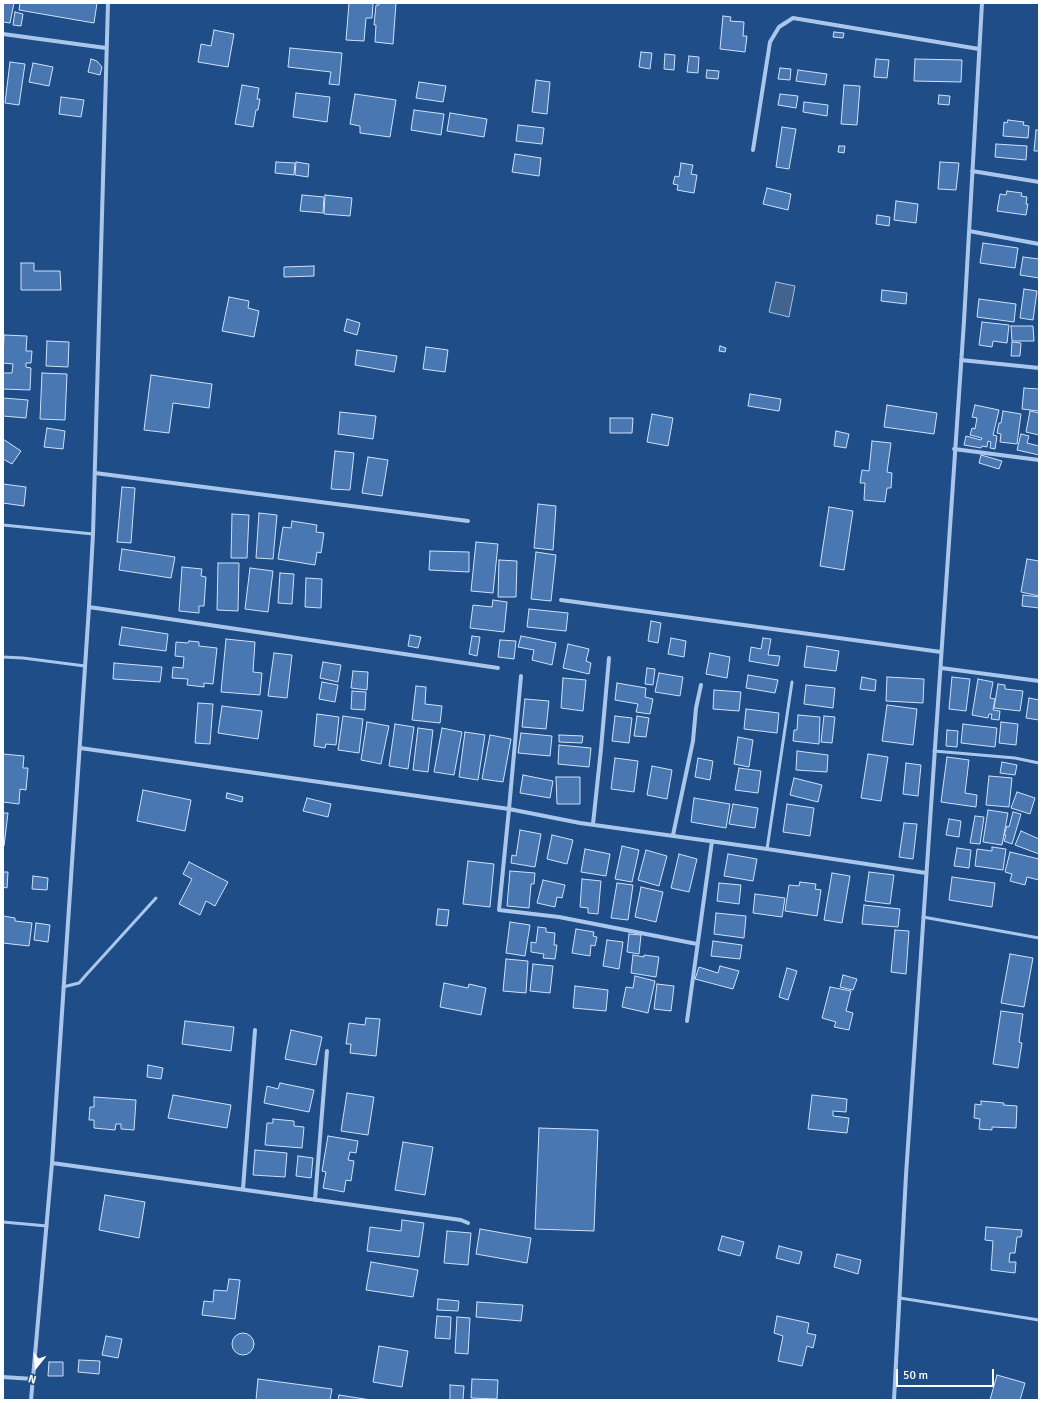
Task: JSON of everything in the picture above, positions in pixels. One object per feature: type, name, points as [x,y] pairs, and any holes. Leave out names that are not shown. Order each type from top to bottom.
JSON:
[{"type":"street","points":[[31,1400],[52,1164],[89,607],[95,473],[108,3]]},
{"type":"street","points":[[894,1400],[906,1176],[961,360],[982,3]]},
{"type":"street","points":[[753,150],[770,42],[779,27],[793,18],[979,49]]},
{"type":"street","points":[[3,34],[106,48]]},
{"type":"street","points":[[972,171],[1039,182]]},
{"type":"street","points":[[969,231],[1039,244]]},
{"type":"street","points":[[961,360],[1039,368]]},
{"type":"street","points":[[954,449],[1039,460]]},
{"type":"street","points":[[95,473],[468,521]]},
{"type":"street","points":[[561,600],[941,652]]},
{"type":"street","points":[[89,607],[498,668]]},
{"type":"street","points":[[593,824],[609,658]]},
{"type":"street","points":[[941,668],[1039,681]]},
{"type":"street","points":[[521,676],[499,910],[559,918],[697,944]]},
{"type":"street","points":[[673,835],[693,742],[696,708],[701,685]]},
{"type":"street","points":[[80,748],[509,809],[593,824],[768,848],[926,873]]},
{"type":"street","points":[[687,1021],[712,841]]},
{"type":"street","points":[[243,1189],[255,1030]]},
{"type":"street","points":[[315,1200],[327,1052]]},
{"type":"street","points":[[52,1164],[243,1189],[468,1222]]},
{"type":"street","points":[[3,1377],[33,1379]]},
{"type":"lane","points":[[3,525],[93,534]]},
{"type":"lane","points":[[3,657],[85,666]]},
{"type":"lane","points":[[768,848],[792,682]]},
{"type":"lane","points":[[934,751],[1015,758],[1039,763]]},
{"type":"lane","points":[[63,987],[79,982],[156,898]]},
{"type":"lane","points":[[923,917],[1039,938]]},
{"type":"lane","points":[[3,1222],[47,1226]]},
{"type":"lane","points":[[900,1298],[1039,1320]]},
{"type":"water","points":[[776,282],[795,286],[789,317],[769,312]]},
{"type":"building","points":[[3,3],[14,3],[10,23],[3,22]]},
{"type":"building","points":[[20,3],[97,3],[94,23],[19,10]]},
{"type":"building","points":[[349,3],[373,4],[372,18],[366,18],[364,41],[346,40]]},
{"type":"building","points":[[379,3],[396,3],[393,44],[375,42],[376,25],[374,25],[376,5],[379,5]]},
{"type":"building","points":[[15,12],[23,14],[21,26],[13,25]]},
{"type":"building","points":[[723,16],[731,17],[730,21],[744,22],[743,36],[747,36],[745,52],[720,49]]},
{"type":"building","points":[[214,30],[234,34],[228,67],[198,62],[201,44],[211,46]]},
{"type":"building","points":[[834,32],[844,33],[843,38],[833,37]]},
{"type":"building","points":[[290,48],[342,53],[339,85],[329,84],[331,72],[288,67]]},
{"type":"building","points":[[641,52],[652,53],[650,69],[639,67]]},
{"type":"building","points":[[665,54],[675,55],[674,70],[664,69]]},
{"type":"building","points":[[689,56],[699,57],[698,73],[687,72]]},
{"type":"building","points":[[91,59],[97,61],[102,67],[100,75],[88,72]]},
{"type":"building","points":[[876,59],[889,60],[887,78],[874,77]]},
{"type":"building","points":[[915,59],[962,60],[961,82],[914,81]]},
{"type":"building","points":[[10,62],[25,64],[19,105],[5,103]]},
{"type":"building","points":[[33,63],[53,67],[49,86],[29,82]]},
{"type":"building","points":[[780,68],[791,69],[790,80],[778,79]]},
{"type":"building","points":[[707,70],[719,71],[718,79],[706,78]]},
{"type":"building","points":[[798,70],[827,74],[825,85],[796,81]]},
{"type":"building","points":[[536,80],[550,82],[547,114],[532,112]]},
{"type":"building","points":[[419,82],[446,86],[443,102],[416,98]]},
{"type":"building","points":[[242,85],[259,88],[257,99],[260,99],[258,110],[256,110],[253,127],[235,124]]},
{"type":"building","points":[[844,85],[860,86],[857,125],[841,124]]},
{"type":"building","points":[[296,93],[330,97],[327,122],[293,117]]},
{"type":"building","points":[[355,94],[396,100],[390,137],[360,133],[360,126],[350,124]]},
{"type":"building","points":[[780,94],[798,96],[796,108],[778,105]]},
{"type":"building","points":[[939,95],[950,96],[949,105],[938,104]]},
{"type":"building","points":[[61,97],[84,100],[81,117],[59,114]]},
{"type":"building","points":[[804,102],[828,105],[827,116],[803,112]]},
{"type":"building","points":[[414,110],[444,114],[441,135],[411,130]]},
{"type":"building","points":[[450,113],[487,119],[484,137],[447,131]]},
{"type":"building","points":[[1008,120],[1024,122],[1023,125],[1029,126],[1028,138],[1003,136],[1004,122],[1007,123]]},
{"type":"building","points":[[518,125],[544,128],[542,144],[516,141]]},
{"type":"building","points":[[782,127],[796,129],[789,169],[776,167]]},
{"type":"building","points":[[1036,130],[1039,130],[1039,151],[1034,151]]},
{"type":"building","points":[[996,144],[1027,146],[1026,160],[995,157]]},
{"type":"building","points":[[839,146],[845,146],[844,153],[838,152]]},
{"type":"building","points":[[515,154],[541,158],[539,176],[512,172]]},
{"type":"building","points":[[276,162],[295,163],[294,175],[275,173]]},
{"type":"building","points":[[296,162],[309,164],[308,177],[295,175]]},
{"type":"building","points":[[940,162],[959,163],[956,190],[938,189]]},
{"type":"building","points":[[681,163],[693,165],[691,174],[697,175],[694,193],[677,190],[678,185],[673,184],[675,176],[679,177]]},
{"type":"building","points":[[767,188],[791,194],[788,210],[763,204]]},
{"type":"building","points":[[1007,191],[1022,193],[1021,196],[1027,197],[1026,204],[1028,204],[1026,215],[997,211],[1000,194],[1006,195]]},
{"type":"building","points":[[302,195],[324,197],[323,213],[300,211]]},
{"type":"building","points":[[325,195],[352,198],[350,216],[324,214]]},
{"type":"building","points":[[896,201],[918,204],[916,223],[894,220]]},
{"type":"building","points":[[877,215],[890,217],[889,226],[876,224]]},
{"type":"building","points":[[983,243],[1018,248],[1015,268],[980,263]]},
{"type":"building","points":[[1023,257],[1039,259],[1039,278],[1020,275]]},
{"type":"building","points":[[21,263],[34,263],[34,271],[60,271],[61,290],[21,290]]},
{"type":"building","points":[[314,266],[314,276],[284,277],[284,267]]},
{"type":"building","points":[[1024,289],[1037,291],[1033,320],[1020,318]]},
{"type":"building","points":[[882,290],[907,293],[906,304],[881,301]]},
{"type":"building","points":[[229,297],[249,301],[248,308],[259,311],[254,337],[222,331]]},
{"type":"building","points":[[979,299],[1016,304],[1014,322],[977,317]]},
{"type":"building","points":[[347,319],[360,323],[357,335],[344,331]]},
{"type":"building","points":[[982,322],[1009,325],[1007,343],[993,341],[992,347],[979,345]]},
{"type":"building","points":[[1011,326],[1033,326],[1034,341],[1012,341]]},
{"type":"building","points":[[4,335],[27,336],[26,351],[32,351],[31,363],[26,363],[26,367],[31,368],[30,390],[3,389],[3,373],[12,373],[13,364],[3,363]]},
{"type":"building","points":[[47,341],[69,342],[68,367],[46,366]]},
{"type":"building","points":[[1012,342],[1021,343],[1020,356],[1011,356]]},
{"type":"building","points":[[720,346],[726,348],[725,352],[719,351]]},
{"type":"building","points":[[426,347],[448,350],[445,372],[423,369]]},
{"type":"building","points":[[357,350],[397,356],[394,372],[355,365]]},
{"type":"building","points":[[42,373],[67,374],[65,420],[40,419]]},
{"type":"building","points":[[151,375],[212,384],[209,408],[173,403],[169,433],[144,430]]},
{"type":"building","points":[[1024,388],[1039,389],[1039,411],[1022,409]]},
{"type":"building","points":[[750,394],[781,399],[779,411],[748,406]]},
{"type":"building","points":[[3,398],[28,400],[26,418],[3,416]]},
{"type":"building","points":[[887,405],[937,413],[934,434],[884,427]]},
{"type":"building","points":[[975,405],[999,410],[993,435],[997,436],[995,449],[990,448],[991,442],[988,441],[987,447],[982,446],[981,448],[964,445],[966,436],[981,440],[982,438],[970,435],[972,428],[975,429],[977,418],[972,417]]},
{"type":"building","points":[[1003,411],[1021,414],[1017,444],[1000,442],[1001,434],[997,433],[999,423],[1001,423]]},
{"type":"building","points":[[1030,411],[1039,413],[1039,435],[1026,432]]},
{"type":"building","points":[[340,412],[376,416],[373,439],[338,434]]},
{"type":"building","points":[[652,414],[673,418],[668,446],[647,442]]},
{"type":"building","points":[[610,418],[633,418],[632,433],[610,433]]},
{"type":"building","points":[[47,428],[65,431],[63,449],[44,447]]},
{"type":"building","points":[[836,431],[849,434],[846,448],[834,446]]},
{"type":"building","points":[[1021,434],[1029,436],[1027,443],[1039,446],[1039,455],[1017,450]]},
{"type":"building","points":[[3,439],[21,451],[12,464],[3,459]]},
{"type":"building","points":[[872,441],[891,443],[887,472],[892,473],[891,488],[887,488],[885,502],[864,500],[865,483],[860,483],[862,470],[869,471]]},
{"type":"building","points":[[335,451],[354,453],[350,490],[331,489]]},
{"type":"building","points":[[981,455],[1002,461],[999,469],[979,463]]},
{"type":"building","points":[[368,457],[388,460],[382,496],[362,493]]},
{"type":"building","points":[[3,484],[26,487],[24,506],[3,503]]},
{"type":"building","points":[[122,487],[135,488],[131,543],[117,542]]},
{"type":"building","points":[[538,504],[556,506],[553,550],[534,548]]},
{"type":"building","points":[[829,507],[853,511],[844,570],[820,566]]},
{"type":"building","points":[[259,513],[277,515],[273,559],[256,558]]},
{"type":"building","points":[[232,514],[249,515],[247,558],[231,558]]},
{"type":"building","points":[[292,521],[317,525],[316,532],[324,533],[321,553],[317,552],[315,565],[278,559],[283,527],[291,528]]},
{"type":"building","points":[[476,542],[498,544],[493,593],[471,591]]},
{"type":"building","points":[[122,549],[175,557],[171,578],[119,570]]},
{"type":"building","points":[[430,551],[469,552],[469,572],[429,570]]},
{"type":"building","points":[[536,552],[556,555],[551,601],[531,599]]},
{"type":"building","points":[[1027,559],[1039,561],[1039,596],[1021,592]]},
{"type":"building","points":[[499,560],[517,561],[516,597],[498,597]]},
{"type":"building","points":[[218,563],[239,563],[238,611],[217,610]]},
{"type":"building","points":[[182,567],[202,569],[201,576],[206,577],[204,606],[199,606],[199,613],[179,611]]},
{"type":"building","points":[[250,568],[273,571],[268,612],[245,609]]},
{"type":"building","points":[[280,573],[294,574],[292,604],[278,603]]},
{"type":"building","points":[[306,578],[322,579],[321,608],[305,607]]},
{"type":"building","points":[[1023,595],[1039,597],[1039,608],[1022,606]]},
{"type":"building","points":[[493,600],[507,602],[504,632],[470,628],[473,605],[492,607]]},
{"type":"building","points":[[529,609],[568,613],[566,631],[527,627]]},
{"type":"building","points":[[651,621],[661,623],[658,643],[648,641]]},
{"type":"building","points":[[122,627],[168,634],[166,651],[119,645]]},
{"type":"building","points":[[410,635],[421,637],[418,648],[408,646]]},
{"type":"building","points":[[472,636],[480,637],[477,656],[469,654]]},
{"type":"building","points":[[521,636],[556,643],[552,665],[532,660],[534,650],[518,647]]},
{"type":"building","points":[[671,638],[686,641],[684,657],[668,654]]},
{"type":"building","points":[[763,638],[771,639],[768,655],[780,656],[778,666],[749,661],[751,647],[761,649]]},
{"type":"building","points":[[226,639],[255,642],[253,672],[262,673],[260,695],[221,692]]},
{"type":"building","points":[[500,640],[516,641],[514,659],[498,657]]},
{"type":"building","points":[[189,641],[199,642],[199,646],[217,648],[213,684],[204,683],[204,687],[187,685],[188,679],[172,678],[173,667],[183,668],[184,657],[175,656],[176,642],[188,643]]},
{"type":"building","points":[[568,644],[589,649],[586,661],[591,663],[589,674],[563,668]]},
{"type":"building","points":[[807,646],[839,651],[836,671],[804,667]]},
{"type":"building","points":[[274,653],[292,655],[287,698],[268,696]]},
{"type":"building","points":[[710,653],[730,657],[727,678],[706,674]]},
{"type":"building","points":[[323,662],[341,665],[338,682],[320,678]]},
{"type":"building","points":[[114,663],[162,667],[160,682],[113,679]]},
{"type":"building","points":[[647,668],[655,669],[653,685],[645,684]]},
{"type":"building","points":[[353,671],[368,672],[367,690],[351,688]]},
{"type":"building","points":[[659,673],[683,677],[680,696],[655,692]]},
{"type":"building","points":[[748,675],[778,680],[775,693],[746,688]]},
{"type":"building","points":[[862,677],[876,680],[875,691],[860,689]]},
{"type":"building","points":[[887,677],[924,679],[923,703],[886,701]]},
{"type":"building","points":[[952,677],[970,679],[966,711],[949,709]]},
{"type":"building","points":[[563,678],[586,680],[583,711],[561,708]]},
{"type":"building","points":[[978,679],[993,682],[990,698],[995,699],[993,710],[1000,711],[999,720],[991,719],[992,714],[989,714],[988,718],[972,715]]},
{"type":"building","points":[[322,682],[338,685],[335,702],[319,699]]},
{"type":"building","points":[[617,683],[646,688],[645,697],[653,699],[650,714],[636,712],[638,704],[615,700]]},
{"type":"building","points":[[998,684],[1005,685],[1005,689],[1023,691],[1020,711],[994,708]]},
{"type":"building","points":[[806,685],[835,688],[833,708],[804,704]]},
{"type":"building","points":[[416,686],[426,687],[425,704],[442,706],[440,723],[412,720]]},
{"type":"building","points":[[714,690],[741,692],[739,711],[713,709]]},
{"type":"building","points":[[352,691],[366,692],[365,710],[351,709]]},
{"type":"building","points":[[1029,698],[1039,700],[1039,720],[1026,718]]},
{"type":"building","points":[[525,699],[549,701],[546,729],[522,727]]},
{"type":"building","points":[[198,703],[213,704],[210,744],[195,743]]},
{"type":"building","points":[[887,705],[917,709],[913,745],[882,741]]},
{"type":"building","points":[[222,706],[262,711],[258,739],[218,733]]},
{"type":"building","points":[[746,709],[779,713],[777,733],[744,729]]},
{"type":"building","points":[[317,714],[339,717],[336,745],[326,744],[325,748],[314,746]]},
{"type":"building","points":[[798,715],[820,717],[819,744],[793,741],[794,730],[797,730]]},
{"type":"building","points":[[343,716],[363,719],[359,753],[338,750]]},
{"type":"building","points":[[615,716],[632,718],[629,743],[612,741]]},
{"type":"building","points":[[637,716],[649,718],[646,737],[634,736]]},
{"type":"building","points":[[824,716],[835,717],[832,743],[821,742]]},
{"type":"building","points":[[367,722],[389,726],[381,764],[361,760]]},
{"type":"building","points":[[1001,722],[1018,724],[1016,745],[999,743]]},
{"type":"building","points":[[395,724],[414,727],[408,769],[389,766]]},
{"type":"building","points":[[963,724],[997,728],[995,747],[961,743]]},
{"type":"building","points":[[418,728],[433,730],[428,772],[413,770]]},
{"type":"building","points":[[442,728],[462,732],[454,775],[434,772]]},
{"type":"building","points":[[947,730],[958,731],[957,747],[946,746]]},
{"type":"building","points":[[465,732],[485,735],[478,780],[459,777]]},
{"type":"building","points":[[521,733],[552,736],[550,756],[518,753]]},
{"type":"building","points":[[490,735],[511,739],[503,782],[482,779]]},
{"type":"building","points":[[559,735],[583,736],[582,743],[559,742]]},
{"type":"building","points":[[738,737],[753,740],[749,767],[734,764]]},
{"type":"building","points":[[559,745],[591,748],[589,767],[558,764]]},
{"type":"building","points":[[797,751],[828,755],[827,772],[796,770]]},
{"type":"building","points":[[3,754],[24,756],[23,768],[28,768],[26,790],[20,789],[19,804],[3,802]]},
{"type":"building","points":[[868,754],[888,757],[881,801],[861,798]]},
{"type":"building","points":[[947,757],[969,760],[965,793],[977,795],[976,807],[941,802]]},
{"type":"building","points":[[615,758],[638,761],[634,792],[611,789]]},
{"type":"building","points":[[698,758],[713,761],[710,780],[695,777]]},
{"type":"building","points":[[1002,762],[1017,765],[1015,775],[1000,773]]},
{"type":"building","points":[[906,763],[921,765],[918,796],[903,794]]},
{"type":"building","points":[[652,766],[672,770],[667,799],[647,795]]},
{"type":"building","points":[[739,768],[761,771],[758,793],[735,790]]},
{"type":"building","points":[[523,775],[553,781],[550,798],[520,793]]},
{"type":"building","points":[[989,776],[1012,778],[1009,807],[986,805]]},
{"type":"building","points":[[556,777],[580,777],[580,804],[557,804]]},
{"type":"building","points":[[794,778],[822,785],[818,802],[790,795]]},
{"type":"building","points":[[143,790],[191,800],[185,831],[137,821]]},
{"type":"building","points":[[1017,792],[1035,798],[1030,814],[1011,808]]},
{"type":"building","points":[[227,793],[243,797],[242,802],[226,798]]},
{"type":"building","points":[[307,798],[331,804],[328,817],[303,811]]},
{"type":"building","points":[[694,798],[730,804],[726,828],[691,822]]},
{"type":"building","points":[[733,804],[758,808],[755,828],[729,824]]},
{"type":"building","points":[[787,804],[814,808],[810,836],[783,832]]},
{"type":"building","points":[[988,810],[1008,813],[1002,845],[983,842]]},
{"type":"building","points":[[1013,812],[1021,814],[1012,844],[1004,841],[1006,835],[1004,835],[1007,826],[1009,827]]},
{"type":"building","points":[[3,813],[8,813],[4,846],[3,846]]},
{"type":"building","points":[[975,816],[984,817],[980,844],[970,843]]},
{"type":"building","points":[[949,819],[961,821],[959,837],[946,835]]},
{"type":"building","points":[[904,823],[917,824],[913,859],[899,857]]},
{"type":"building","points":[[520,830],[541,834],[535,867],[511,863],[512,855],[516,856]]},
{"type":"building","points":[[1021,831],[1039,839],[1039,854],[1015,845]]},
{"type":"building","points":[[552,835],[573,840],[567,864],[547,859]]},
{"type":"building","points":[[622,846],[639,850],[632,882],[615,879]]},
{"type":"building","points":[[992,847],[1006,849],[1003,870],[975,866],[977,849],[992,851]]},
{"type":"building","points":[[957,848],[971,850],[969,868],[954,866]]},
{"type":"building","points":[[585,849],[610,854],[606,876],[581,872]]},
{"type":"building","points":[[646,850],[667,856],[659,886],[638,880]]},
{"type":"building","points":[[1010,852],[1039,859],[1039,880],[1027,877],[1025,885],[1010,881],[1012,874],[1005,872]]},
{"type":"building","points":[[679,854],[697,859],[689,892],[671,888]]},
{"type":"building","points":[[728,854],[757,859],[753,881],[724,876]]},
{"type":"building","points":[[468,861],[494,864],[490,907],[463,904]]},
{"type":"building","points":[[189,862],[228,882],[215,906],[206,901],[200,915],[179,904],[192,879],[183,874]]},
{"type":"building","points":[[510,871],[535,873],[534,884],[531,884],[529,908],[507,906]]},
{"type":"building","points":[[3,872],[8,872],[7,888],[3,887]]},
{"type":"building","points":[[869,872],[894,875],[890,904],[865,901]]},
{"type":"building","points":[[832,873],[850,876],[842,923],[824,920]]},
{"type":"building","points":[[33,876],[48,878],[47,890],[32,889]]},
{"type":"building","points":[[952,877],[995,883],[992,907],[949,900]]},
{"type":"building","points":[[582,879],[601,881],[598,914],[588,913],[588,908],[580,907]]},
{"type":"building","points":[[543,880],[565,885],[562,898],[557,897],[555,907],[537,903]]},
{"type":"building","points":[[800,882],[816,884],[815,889],[821,890],[817,916],[785,911],[789,885],[799,886]]},
{"type":"building","points":[[617,883],[633,885],[628,920],[611,918]]},
{"type":"building","points":[[719,883],[741,885],[739,904],[717,901]]},
{"type":"building","points":[[641,887],[663,892],[656,922],[635,917]]},
{"type":"building","points":[[755,894],[785,898],[782,917],[753,913]]},
{"type":"building","points":[[864,905],[900,909],[898,927],[862,924]]},
{"type":"building","points":[[438,909],[449,910],[447,926],[436,925]]},
{"type":"building","points":[[716,913],[746,916],[744,938],[714,934]]},
{"type":"building","points":[[3,916],[15,918],[15,921],[32,923],[29,946],[3,943]]},
{"type":"building","points":[[510,922],[530,925],[525,956],[506,953]]},
{"type":"building","points":[[36,923],[50,925],[48,942],[34,940]]},
{"type":"building","points":[[538,927],[546,928],[546,932],[555,933],[554,945],[557,945],[555,959],[543,958],[544,954],[531,952],[531,942],[536,943]]},
{"type":"building","points":[[576,929],[594,932],[593,936],[597,937],[595,946],[591,945],[590,956],[572,953]]},
{"type":"building","points":[[895,930],[909,931],[906,974],[891,972]]},
{"type":"building","points":[[629,934],[641,935],[639,954],[627,952]]},
{"type":"building","points":[[607,940],[623,942],[619,969],[603,966]]},
{"type":"building","points":[[713,941],[742,945],[740,959],[711,956]]},
{"type":"building","points":[[1010,954],[1033,958],[1024,1007],[1001,1003]]},
{"type":"building","points":[[633,955],[659,957],[656,977],[631,973]]},
{"type":"building","points":[[506,959],[528,961],[526,993],[503,991]]},
{"type":"building","points":[[533,964],[553,966],[550,993],[530,991]]},
{"type":"building","points":[[720,966],[739,971],[733,989],[695,979],[699,967],[718,973]]},
{"type":"building","points":[[787,968],[797,971],[788,1000],[779,997]]},
{"type":"building","points":[[843,975],[857,979],[853,990],[840,987]]},
{"type":"building","points":[[635,976],[655,981],[648,1013],[622,1007],[626,987],[633,988]]},
{"type":"building","points":[[444,983],[468,988],[469,984],[486,988],[481,1015],[440,1007]]},
{"type":"building","points":[[657,984],[674,986],[671,1011],[654,1009]]},
{"type":"building","points":[[575,986],[608,990],[606,1011],[573,1008]]},
{"type":"building","points":[[830,987],[851,991],[846,1011],[853,1013],[849,1030],[834,1027],[836,1022],[822,1018]]},
{"type":"building","points":[[1001,1011],[1023,1014],[1019,1042],[1022,1043],[1018,1068],[993,1064]]},
{"type":"building","points":[[366,1018],[380,1019],[376,1056],[350,1053],[351,1044],[346,1044],[349,1023],[365,1025]]},
{"type":"building","points":[[185,1021],[234,1027],[231,1051],[182,1044]]},
{"type":"building","points":[[291,1030],[322,1037],[316,1065],[285,1059]]},
{"type":"building","points":[[148,1065],[163,1068],[161,1079],[147,1077]]},
{"type":"building","points":[[280,1083],[314,1090],[309,1112],[264,1103],[267,1086],[278,1089]]},
{"type":"building","points":[[347,1093],[374,1097],[368,1135],[341,1131]]},
{"type":"building","points":[[173,1095],[231,1105],[227,1128],[168,1118]]},
{"type":"building","points":[[812,1095],[847,1099],[846,1112],[833,1111],[833,1116],[849,1118],[847,1133],[808,1129]]},
{"type":"building","points":[[94,1097],[136,1100],[134,1130],[121,1129],[121,1124],[116,1124],[115,1130],[94,1128],[94,1120],[89,1120],[90,1107],[94,1107]]},
{"type":"building","points":[[981,1101],[1017,1106],[1016,1128],[992,1127],[992,1130],[979,1129],[980,1119],[974,1118],[975,1104],[981,1105]]},
{"type":"building","points":[[273,1119],[294,1121],[294,1126],[304,1127],[302,1148],[265,1145],[267,1123],[273,1123]]},
{"type":"building","points":[[539,1128],[598,1130],[594,1231],[535,1229]]},
{"type":"building","points":[[328,1136],[358,1141],[356,1153],[350,1152],[348,1160],[354,1161],[351,1181],[346,1180],[344,1192],[323,1188],[326,1172],[322,1171]]},
{"type":"building","points":[[403,1142],[433,1147],[425,1195],[395,1190]]},
{"type":"building","points":[[255,1150],[287,1153],[285,1177],[253,1175]]},
{"type":"building","points":[[298,1156],[313,1158],[311,1178],[296,1176]]},
{"type":"building","points":[[105,1195],[145,1202],[139,1238],[99,1230]]},
{"type":"building","points":[[402,1220],[424,1223],[419,1257],[367,1251],[370,1227],[401,1231]]},
{"type":"building","points":[[986,1227],[1022,1230],[1021,1237],[1017,1237],[1015,1253],[1010,1253],[1009,1262],[1016,1262],[1015,1273],[991,1270],[993,1241],[985,1240]]},
{"type":"building","points":[[480,1229],[531,1238],[527,1263],[476,1254]]},
{"type":"building","points":[[447,1231],[471,1233],[468,1265],[444,1263]]},
{"type":"building","points":[[722,1236],[744,1242],[740,1256],[718,1250]]},
{"type":"building","points":[[779,1246],[802,1252],[799,1264],[776,1258]]},
{"type":"building","points":[[837,1254],[861,1260],[858,1274],[834,1267]]},
{"type":"building","points":[[371,1262],[418,1270],[413,1297],[366,1290]]},
{"type":"building","points":[[229,1279],[240,1280],[235,1319],[202,1315],[204,1301],[213,1302],[214,1290],[227,1291]]},
{"type":"building","points":[[438,1299],[459,1301],[458,1311],[437,1310]]},
{"type":"building","points":[[477,1302],[523,1305],[521,1321],[476,1317]]},
{"type":"building","points":[[437,1316],[451,1317],[450,1339],[435,1338]]},
{"type":"building","points":[[777,1316],[809,1323],[807,1333],[816,1335],[813,1348],[807,1346],[802,1366],[778,1361],[783,1336],[774,1333]]},
{"type":"building","points":[[457,1317],[470,1318],[468,1354],[455,1353]]},
{"type":"building","points":[[243,1333],[251,1336],[254,1344],[251,1352],[243,1355],[235,1352],[232,1344],[235,1336]]},
{"type":"building","points":[[106,1336],[122,1339],[118,1358],[102,1355]]},
{"type":"building","points":[[379,1346],[408,1351],[402,1387],[373,1382]]},
{"type":"building","points":[[79,1360],[100,1361],[99,1374],[78,1372]]},
{"type":"building","points":[[49,1362],[63,1362],[63,1376],[48,1376]]},
{"type":"building","points":[[997,1375],[1025,1383],[1020,1400],[990,1400]]},
{"type":"building","points":[[258,1379],[332,1389],[330,1400],[256,1400]]},
{"type":"building","points":[[472,1379],[498,1380],[497,1399],[471,1398]]},
{"type":"building","points":[[450,1385],[464,1386],[463,1400],[450,1400]]},
{"type":"building","points":[[339,1395],[371,1400],[338,1400]]}]
